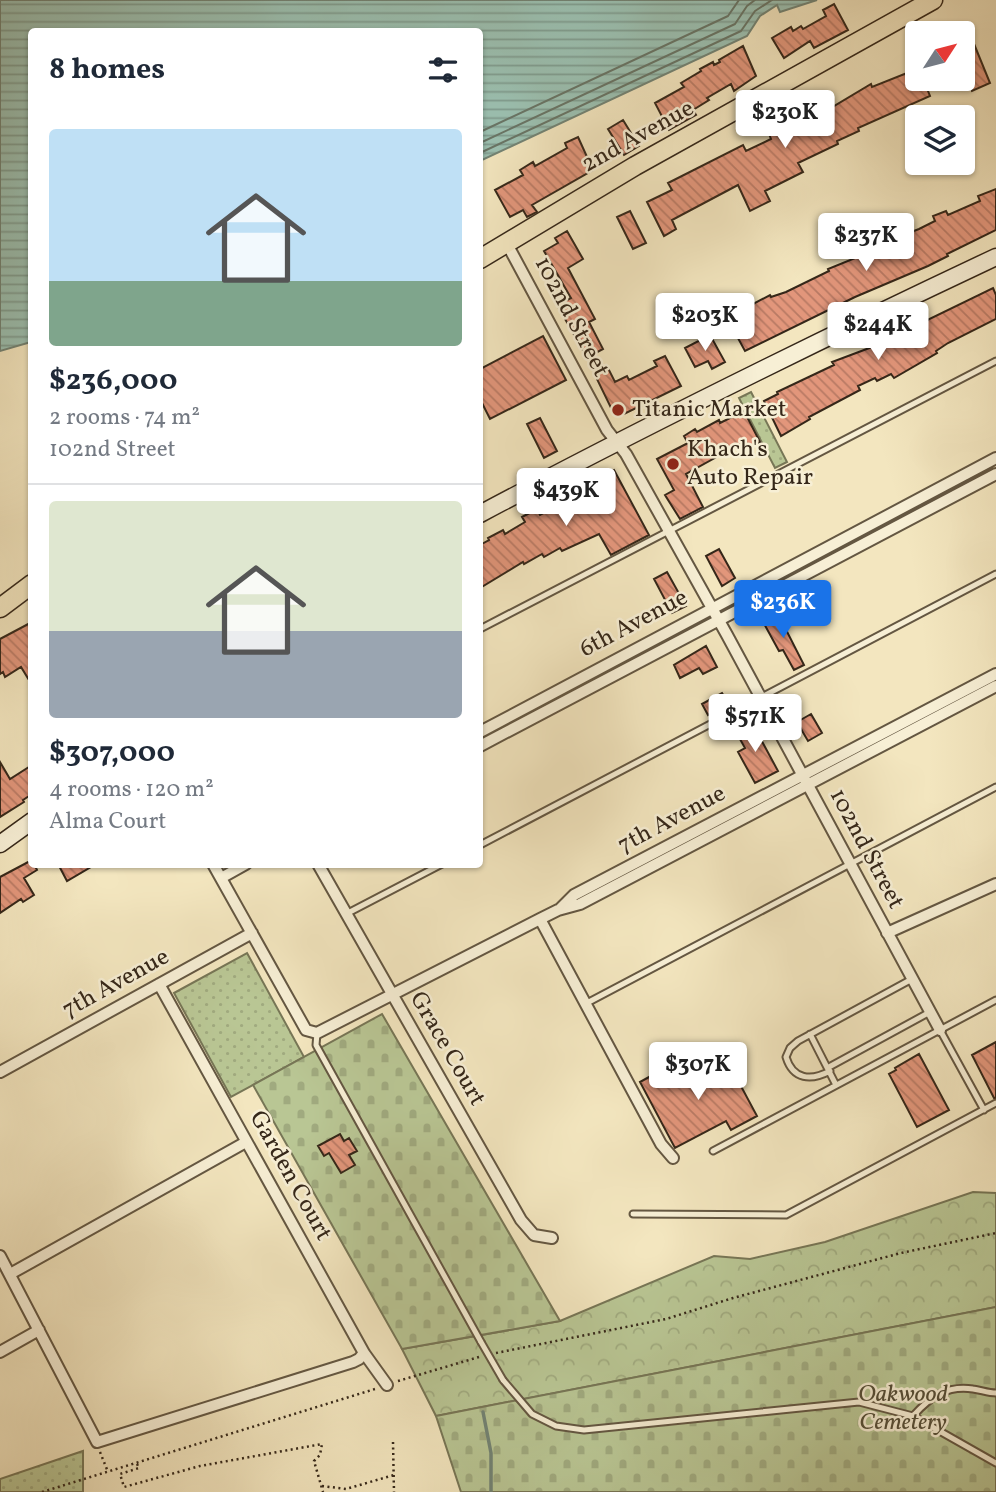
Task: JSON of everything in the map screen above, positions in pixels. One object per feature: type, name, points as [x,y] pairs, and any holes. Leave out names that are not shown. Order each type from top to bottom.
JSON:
[{"type":"main road","name":"2nd Avenue","points":[[483,257],[635,166],[933,0]]},
{"type":"main road","points":[[0,608],[28,587]]},
{"type":"street","name":"102nd Street","points":[[506,242],[607,430],[626,454],[715,614],[940,1030]]},
{"type":"street","points":[[483,512],[616,441],[793,352],[996,257]]},
{"type":"street","name":"6th Avenue","points":[[483,744],[882,518],[996,458]]},
{"type":"street","name":"6th Avenue","points":[[483,730],[996,474]]},
{"type":"street","name":"7th Avenue","points":[[317,1033],[558,911],[574,895],[805,781],[926,716],[996,674]]},
{"type":"street","name":"7th Avenue","points":[[926,716],[996,686]]},
{"type":"street","points":[[0,844],[28,824]]},
{"type":"street","points":[[215,868],[306,1030],[317,1033]]},
{"type":"street","points":[[221,878],[239,868]]},
{"type":"street","name":"Grace Court","points":[[320,868],[521,1220],[534,1235],[552,1238]]},
{"type":"street","points":[[887,933],[996,884]]},
{"type":"street","points":[[540,919],[661,1144],[673,1158]]},
{"type":"street","name":"7th Avenue","points":[[0,1072],[252,933]]},
{"type":"street","name":"Garden Court","points":[[159,984],[364,1353],[387,1385]]},
{"type":"street","points":[[10,1274],[246,1142]]},
{"type":"street","points":[[0,1256],[97,1442],[353,1362],[364,1353]]},
{"type":"street","points":[[0,1352],[39,1330]]},
{"type":"lane","points":[[483,627],[996,361]]},
{"type":"lane","points":[[882,518],[888,530]]},
{"type":"lane","points":[[483,843],[996,574]]},
{"type":"lane","points":[[585,1004],[996,787]]},
{"type":"lane","points":[[346,914],[434,868]]},
{"type":"lane","points":[[912,979],[810,1034],[790,1048],[786,1057],[789,1067],[804,1078],[821,1076],[930,1012]]},
{"type":"lane","points":[[713,1151],[996,1000]]},
{"type":"lane","name":"102nd Street","points":[[940,1030],[984,1110]]},
{"type":"lane","points":[[317,1033],[316,1045],[481,1342],[503,1380],[532,1414],[556,1426],[584,1430],[859,1402],[914,1416],[996,1463]]},
{"type":"lane","points":[[810,1034],[836,1085]]},
{"type":"lane","points":[[633,1214],[786,1215],[996,1103]]},
{"type":"lane","points":[[914,1416],[927,1399],[948,1390],[971,1388],[996,1393]]},
{"type":"path","points":[[493,1354],[666,1319],[733,1298],[901,1253],[996,1233]]},
{"type":"path","points":[[42,1492],[480,1357]]},
{"type":"path","points":[[97,1442],[108,1473]]},
{"type":"path","points":[[393,1442],[394,1492]]},
{"type":"path","points":[[137,1464],[139,1468],[120,1474],[124,1487],[200,1466],[321,1444],[320,1455],[314,1461],[323,1492]]},
{"type":"path","points":[[322,1486],[346,1489],[394,1475]]},
{"type":"green space","points":[[751,392],[787,462],[775,468],[739,398]]},
{"type":"green space","points":[[247,953],[304,1057],[231,1097],[174,993]]},
{"type":"green space","points":[[382,1014],[560,1321],[402,1349],[253,1085]]},
{"type":"green space","points":[[973,1192],[996,1193],[996,1307],[436,1416],[402,1349],[560,1321],[714,1256],[750,1259],[825,1242]]},
{"type":"green space","name":"Oakwood Cemetery","points":[[996,1307],[996,1492],[461,1492],[436,1416]]},
{"type":"green space","points":[[83,1451],[83,1492],[0,1492],[0,1479]]},
{"type":"water","points":[[0,0],[817,0],[780,12],[777,5],[760,16],[747,36],[483,160],[483,28],[28,28],[28,343],[0,351]]},
{"type":"building","points":[[834,4],[848,30],[814,48],[810,41],[784,58],[772,38],[791,27],[793,31],[801,26],[803,29],[826,16],[823,10]]},
{"type":"building","points":[[743,46],[756,76],[734,91],[731,84],[707,98],[709,100],[693,110],[696,115],[669,130],[655,103],[684,87],[681,83],[701,71],[700,69],[713,62],[714,65],[720,62],[719,60]]},
{"type":"building","points":[[975,46],[990,83],[975,90]]},
{"type":"building","points":[[905,74],[905,91],[928,91],[930,96],[858,128],[859,131],[837,141],[838,144],[798,163],[803,172],[765,191],[770,201],[750,211],[738,185],[672,220],[676,229],[664,236],[647,202],[672,190],[668,183],[743,145],[746,151],[771,139],[769,134],[823,110],[824,112],[871,84],[872,87]]},
{"type":"building","points":[[623,120],[639,146],[624,155],[608,129]]},
{"type":"building","points":[[578,137],[593,170],[532,205],[537,212],[527,217],[523,210],[510,217],[495,190],[523,175],[520,170],[533,162],[535,166],[567,148],[565,143]]},
{"type":"building","points":[[996,189],[996,230],[928,266],[855,297],[745,351],[727,318],[770,295],[771,297],[786,292],[829,271],[828,269],[870,252],[869,249],[919,229],[935,221],[933,216],[946,211],[948,215],[980,201],[978,196]]},
{"type":"building","points":[[630,211],[646,243],[633,249],[617,217]]},
{"type":"building","points":[[567,231],[583,259],[568,268],[595,319],[589,322],[603,349],[592,355],[589,349],[584,352],[557,305],[571,298],[544,251],[558,243],[555,238]]},
{"type":"building","points":[[993,288],[996,295],[996,319],[948,343],[936,351],[937,353],[894,378],[891,374],[858,386],[860,390],[809,417],[810,419],[781,436],[764,401],[834,365],[832,362],[872,347]]},
{"type":"building","points":[[710,335],[725,362],[712,369],[708,361],[695,367],[685,348]]},
{"type":"building","points":[[543,336],[566,380],[490,419],[483,405],[483,367]]},
{"type":"building","points":[[665,356],[681,386],[620,416],[614,414],[595,375],[608,368],[615,382],[627,376],[629,380],[657,366],[654,361]]},
{"type":"building","points":[[744,411],[760,442],[746,450],[742,443],[686,474],[703,507],[680,519],[665,495],[674,490],[657,459],[688,443],[684,436],[695,429],[697,432]]},
{"type":"building","points":[[540,418],[557,451],[544,458],[527,424]]},
{"type":"building","points":[[614,470],[649,535],[611,555],[599,534],[562,551],[560,548],[544,557],[542,554],[524,564],[523,562],[483,586],[483,543],[503,530],[505,534],[525,522],[522,517],[537,509],[540,515],[563,503],[561,499]]},
{"type":"building","points":[[719,549],[735,578],[722,586],[706,556]]},
{"type":"building","points":[[667,572],[686,606],[672,613],[654,579]]},
{"type":"building","points":[[777,612],[804,665],[794,670],[783,650],[779,651],[762,620]]},
{"type":"building","points":[[28,624],[28,678],[21,667],[5,677],[3,672],[0,674],[0,639]]},
{"type":"building","points":[[706,646],[717,667],[703,674],[699,668],[680,678],[674,665]]},
{"type":"building","points":[[722,693],[728,703],[708,715],[702,704]]},
{"type":"building","points":[[811,714],[822,733],[808,741],[797,722]]},
{"type":"building","points":[[752,723],[778,771],[755,783],[738,752],[745,748],[736,732]]},
{"type":"building","points":[[0,762],[10,779],[28,768],[28,797],[0,817]]},
{"type":"building","points":[[28,862],[28,868],[37,870],[24,878],[34,895],[23,902],[21,899],[0,913],[0,877]]},
{"type":"building","points":[[60,868],[89,868],[67,881]]},
{"type":"building","points":[[996,1042],[996,1098],[994,1098],[972,1055]]},
{"type":"building","points":[[919,1054],[949,1110],[917,1127],[889,1074]]},
{"type":"building","points":[[727,1060],[757,1116],[731,1130],[726,1121],[675,1148],[640,1082],[669,1066],[675,1079],[693,1069],[697,1076]]},
{"type":"building","points":[[340,1134],[344,1141],[349,1138],[357,1151],[349,1155],[355,1165],[341,1173],[329,1153],[324,1156],[318,1146]]},
{"type":"waterway","points":[[483,1412],[491,1453],[491,1492]]},
{"type":"place","name":"Titanic Market","points":[[618,410]]},
{"type":"place","name":"Khach's Auto Repair","points":[[673,464]]}]
